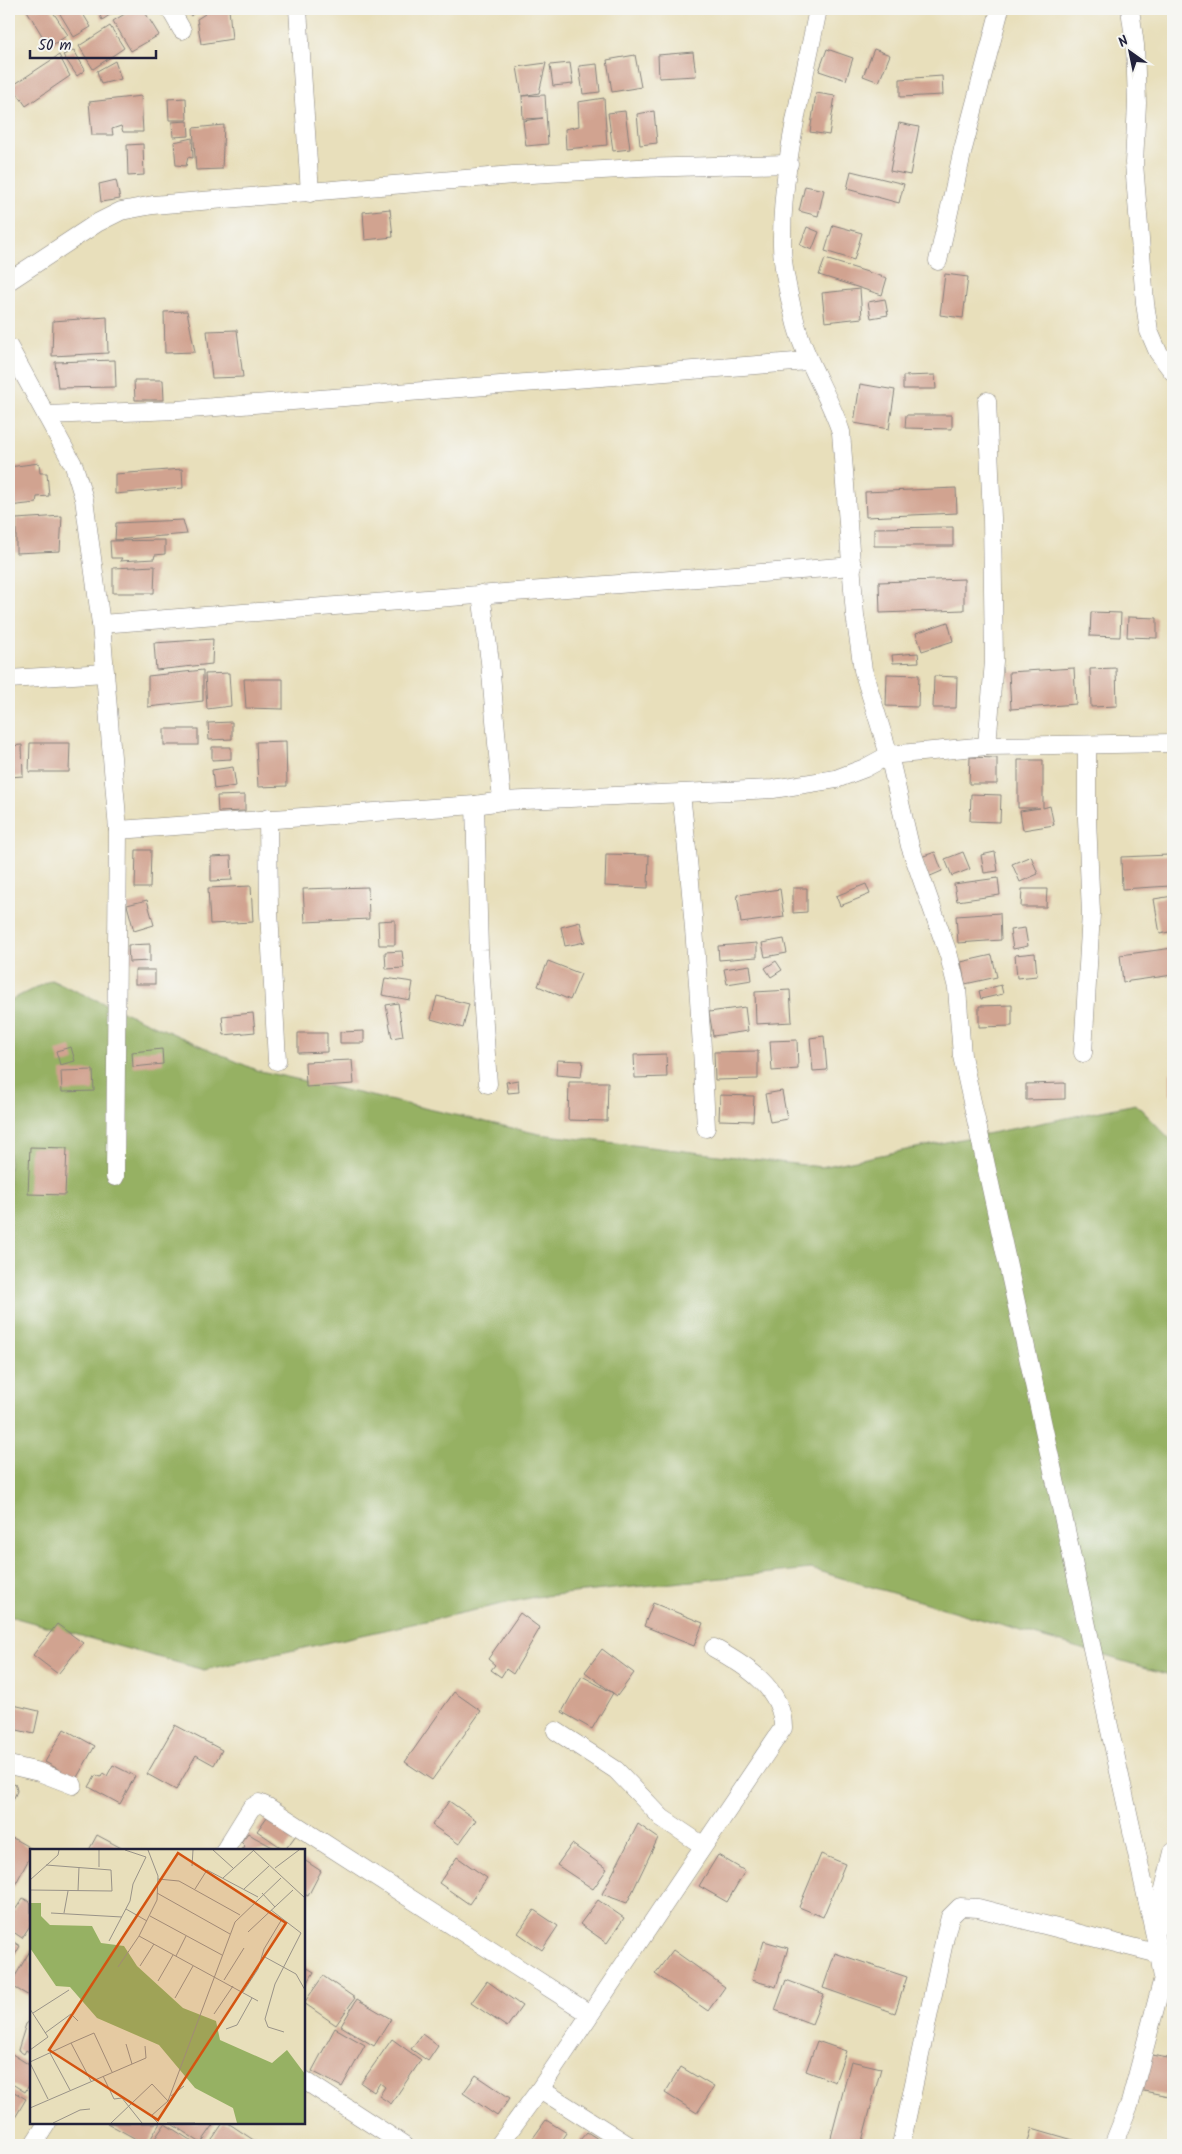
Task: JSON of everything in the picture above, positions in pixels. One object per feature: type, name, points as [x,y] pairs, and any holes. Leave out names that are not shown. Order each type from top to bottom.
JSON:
[{"type":"street","points":[[170,9],[182,30]]},
{"type":"street","points":[[298,9],[310,193]]},
{"type":"street","points":[[818,9],[789,164],[782,246],[794,316],[808,361],[833,407],[841,432],[853,566],[855,615],[863,670],[889,755],[910,846],[949,956],[958,988],[962,1056],[1163,1978],[1130,2103],[1113,2145]]},
{"type":"street","points":[[938,261],[963,149],[1000,9]]},
{"type":"street","points":[[1130,9],[1136,64],[1134,163],[1145,303],[1150,331],[1158,352],[1172,369]]},
{"type":"street","points":[[9,281],[64,243],[121,211],[153,205],[523,174],[638,168],[789,164]]},
{"type":"street","points":[[9,347],[74,466],[84,499],[101,624],[118,830],[115,1177]]},
{"type":"street","points":[[46,415],[177,410],[808,361]]},
{"type":"street","points":[[987,401],[992,518],[994,661],[987,746]]},
{"type":"street","points":[[101,624],[853,566]]},
{"type":"street","points":[[481,594],[490,662],[502,800]]},
{"type":"street","points":[[9,679],[105,673]]},
{"type":"street","points":[[118,830],[475,805],[502,800],[773,789],[836,779],[865,768],[889,755],[987,746],[1173,743]]},
{"type":"street","points":[[1083,1053],[1091,913],[1087,819],[1087,745]]},
{"type":"street","points":[[682,794],[691,872],[706,1128]]},
{"type":"street","points":[[475,805],[479,950],[488,1084]]},
{"type":"street","points":[[268,818],[269,912],[277,1061]]},
{"type":"street","points":[[499,2145],[540,2090],[782,1728],[783,1716],[779,1702],[748,1667],[714,1648]]},
{"type":"street","points":[[556,1731],[616,1770],[662,1818],[702,1845]]},
{"type":"street","points":[[9,1765],[39,1772],[73,1785]]},
{"type":"street","points":[[226,1849],[251,1808],[259,1803],[268,1807],[590,2014]]},
{"type":"street","points":[[1159,1954],[1160,1900],[1173,1852]]},
{"type":"street","points":[[901,2145],[945,1937],[950,1917],[960,1907],[978,1908],[1159,1954]]},
{"type":"street","points":[[305,2081],[404,2145]]},
{"type":"street","points":[[540,2090],[628,2145]]},
{"type":"street","points":[[32,2145],[46,2124]]},
{"type":"green space","points":[[51,980],[256,1070],[539,1134],[821,1167],[1136,1104],[1173,1142],[1173,1676],[811,1569],[534,1597],[204,1670],[9,1616],[9,1001]]},
{"type":"building","points":[[26,9],[51,9],[68,35],[49,47]]},
{"type":"building","points":[[57,9],[80,9],[91,27],[74,37]]},
{"type":"building","points":[[97,9],[119,9],[102,20]]},
{"type":"building","points":[[133,9],[143,9],[159,35],[131,51],[113,21]]},
{"type":"building","points":[[183,9],[198,9],[191,16]]},
{"type":"building","points":[[203,9],[229,9],[232,39],[201,44],[197,19],[205,14]]},
{"type":"building","points":[[110,26],[124,48],[93,69],[79,46]]},
{"type":"building","points":[[827,49],[853,58],[846,80],[819,71]]},
{"type":"building","points":[[874,49],[890,55],[879,82],[863,76]]},
{"type":"building","points":[[74,50],[85,70],[77,76],[63,55]]},
{"type":"building","points":[[693,52],[696,76],[659,78],[658,55]]},
{"type":"building","points":[[59,55],[70,76],[26,106],[12,86]]},
{"type":"building","points":[[635,55],[641,87],[612,92],[607,60]]},
{"type":"building","points":[[115,61],[121,79],[101,84],[97,71]]},
{"type":"building","points":[[546,63],[539,93],[522,96],[517,67]]},
{"type":"building","points":[[570,63],[573,84],[553,86],[550,65]]},
{"type":"building","points":[[597,64],[600,92],[583,94],[579,66]]},
{"type":"building","points":[[942,76],[943,95],[900,97],[900,79]]},
{"type":"building","points":[[9,87],[15,100],[9,103]]},
{"type":"building","points":[[816,93],[835,96],[829,135],[810,132]]},
{"type":"building","points":[[545,95],[548,144],[526,146],[523,121],[543,118],[523,119],[522,96]]},
{"type":"building","points":[[141,96],[143,132],[123,132],[121,126],[112,129],[113,135],[92,135],[89,102]]},
{"type":"building","points":[[186,98],[187,120],[169,120],[168,99]]},
{"type":"building","points":[[604,98],[607,145],[566,149],[565,129],[579,126],[578,102]]},
{"type":"building","points":[[625,111],[630,149],[613,151],[608,113]]},
{"type":"building","points":[[654,111],[657,143],[640,145],[637,114]]},
{"type":"building","points":[[188,121],[189,136],[173,137],[172,122]]},
{"type":"building","points":[[899,123],[919,127],[910,175],[890,171]]},
{"type":"building","points":[[224,125],[222,169],[196,170],[193,128]]},
{"type":"building","points":[[192,138],[193,158],[188,157],[186,166],[176,165],[174,142]]},
{"type":"building","points":[[143,144],[144,175],[128,176],[127,145]]},
{"type":"building","points":[[851,171],[904,184],[899,203],[847,189]]},
{"type":"building","points":[[116,180],[120,199],[101,202],[99,184]]},
{"type":"building","points":[[805,186],[824,190],[818,216],[799,211]]},
{"type":"building","points":[[390,209],[393,237],[365,240],[363,212]]},
{"type":"building","points":[[833,225],[862,233],[854,260],[825,251]]},
{"type":"building","points":[[807,227],[819,232],[812,250],[800,245]]},
{"type":"building","points":[[825,259],[887,278],[882,295],[819,275]]},
{"type":"building","points":[[945,274],[968,277],[963,318],[940,315]]},
{"type":"building","points":[[860,289],[862,318],[825,322],[822,293]]},
{"type":"building","points":[[885,299],[888,315],[871,318],[868,302]]},
{"type":"building","points":[[187,311],[195,352],[165,353],[164,312]]},
{"type":"building","points":[[107,317],[108,353],[52,356],[53,321]]},
{"type":"building","points":[[237,330],[243,377],[212,378],[207,331]]},
{"type":"building","points":[[115,360],[116,387],[58,388],[55,362]]},
{"type":"building","points":[[935,375],[936,389],[903,389],[903,376]]},
{"type":"building","points":[[134,380],[163,380],[164,400],[135,400]]},
{"type":"building","points":[[860,384],[895,390],[889,429],[854,423]]},
{"type":"building","points":[[906,415],[952,415],[952,429],[905,428]]},
{"type":"building","points":[[39,463],[40,473],[47,473],[49,496],[37,497],[36,503],[9,506],[9,467]]},
{"type":"building","points":[[182,469],[183,488],[115,494],[115,474]]},
{"type":"building","points":[[956,488],[957,513],[866,517],[865,492]]},
{"type":"building","points":[[62,516],[60,551],[16,553],[16,519]]},
{"type":"building","points":[[183,520],[187,534],[115,540],[116,523]]},
{"type":"building","points":[[953,527],[953,546],[874,546],[874,528]]},
{"type":"building","points":[[165,540],[165,554],[155,555],[154,559],[120,561],[122,558],[111,558],[110,541]]},
{"type":"building","points":[[155,566],[154,593],[113,593],[113,568]]},
{"type":"building","points":[[1168,571],[1173,571],[1173,593],[1170,593]]},
{"type":"building","points":[[964,579],[964,610],[880,613],[879,582]]},
{"type":"building","points":[[1091,612],[1121,613],[1120,637],[1090,636]]},
{"type":"building","points":[[1128,617],[1157,618],[1157,638],[1127,637]]},
{"type":"building","points":[[948,622],[953,641],[922,651],[916,633]]},
{"type":"building","points":[[213,639],[212,664],[156,670],[154,643]]},
{"type":"building","points":[[918,653],[919,662],[893,663],[892,655]]},
{"type":"building","points":[[1074,668],[1076,704],[1011,709],[1009,672]]},
{"type":"building","points":[[1116,668],[1117,706],[1091,707],[1090,669]]},
{"type":"building","points":[[203,670],[203,701],[148,707],[148,676]]},
{"type":"building","points":[[229,673],[231,706],[207,709],[205,674]]},
{"type":"building","points":[[887,674],[919,675],[918,707],[886,706]]},
{"type":"building","points":[[934,676],[957,677],[956,708],[933,708]]},
{"type":"building","points":[[244,679],[283,679],[283,709],[246,708]]},
{"type":"building","points":[[232,722],[232,739],[209,740],[208,723]]},
{"type":"building","points":[[164,729],[198,729],[198,745],[164,745]]},
{"type":"building","points":[[286,741],[287,786],[258,787],[256,742]]},
{"type":"building","points":[[30,743],[70,743],[69,772],[29,772]]},
{"type":"building","points":[[22,745],[23,776],[9,777],[9,746]]},
{"type":"building","points":[[212,747],[231,747],[231,759],[212,760]]},
{"type":"building","points":[[970,757],[997,758],[997,784],[969,784]]},
{"type":"building","points":[[1018,760],[1043,760],[1043,808],[1050,806],[1054,825],[1023,830],[1020,811],[1040,808],[1018,808]]},
{"type":"building","points":[[233,767],[236,786],[214,789],[212,770]]},
{"type":"building","points":[[971,794],[1001,795],[1000,822],[970,821]]},
{"type":"building","points":[[245,795],[245,811],[218,812],[217,796]]},
{"type":"building","points":[[136,850],[151,850],[150,888],[135,888]]},
{"type":"building","points":[[935,852],[942,871],[928,877],[921,857]]},
{"type":"building","points":[[963,852],[970,869],[952,876],[945,859]]},
{"type":"building","points":[[995,852],[998,871],[984,873],[981,855]]},
{"type":"building","points":[[606,854],[649,855],[648,888],[605,886]]},
{"type":"building","points":[[1169,855],[1170,886],[1122,889],[1121,857]]},
{"type":"building","points":[[231,856],[232,880],[211,881],[211,857]]},
{"type":"building","points":[[1031,856],[1038,874],[1020,882],[1012,864]]},
{"type":"building","points":[[998,878],[1000,895],[957,901],[954,884]]},
{"type":"building","points":[[866,884],[870,894],[840,906],[836,896]]},
{"type":"building","points":[[251,886],[253,922],[210,924],[208,888]]},
{"type":"building","points":[[368,887],[369,919],[305,922],[303,889]]},
{"type":"building","points":[[793,888],[807,888],[807,912],[793,913]]},
{"type":"building","points":[[780,889],[784,917],[741,923],[737,895]]},
{"type":"building","points":[[1022,889],[1047,889],[1046,907],[1021,907]]},
{"type":"building","points":[[1173,896],[1173,931],[1160,934],[1154,899]]},
{"type":"building","points":[[147,900],[154,925],[134,931],[127,905]]},
{"type":"building","points":[[1000,913],[1001,940],[958,943],[956,916]]},
{"type":"building","points":[[395,920],[395,945],[379,945],[378,921]]},
{"type":"building","points":[[580,922],[585,942],[565,946],[561,927]]},
{"type":"building","points":[[1025,928],[1028,946],[1013,949],[1010,930]]},
{"type":"building","points":[[784,939],[787,953],[765,957],[762,943]]},
{"type":"building","points":[[757,943],[757,957],[719,960],[718,946]]},
{"type":"building","points":[[150,944],[150,961],[129,962],[128,945]]},
{"type":"building","points":[[1173,948],[1173,975],[1123,982],[1120,955]]},
{"type":"building","points":[[402,951],[404,968],[386,969],[385,952]]},
{"type":"building","points":[[1035,953],[1037,976],[1017,978],[1015,955]]},
{"type":"building","points":[[992,955],[997,977],[965,984],[961,962]]},
{"type":"building","points":[[548,961],[581,974],[570,1000],[538,986]]},
{"type":"building","points":[[776,961],[782,970],[771,977],[765,968]]},
{"type":"building","points":[[750,965],[752,980],[727,984],[724,969]]},
{"type":"building","points":[[135,970],[155,970],[155,984],[135,984]]},
{"type":"building","points":[[385,978],[413,982],[410,1000],[382,995]]},
{"type":"building","points":[[1001,985],[1003,994],[981,999],[979,991]]},
{"type":"building","points":[[790,990],[792,1022],[756,1024],[755,992]]},
{"type":"building","points":[[437,996],[469,1004],[463,1028],[431,1019]]},
{"type":"building","points":[[398,1003],[403,1036],[392,1038],[386,1005]]},
{"type":"building","points":[[1012,1005],[1012,1026],[979,1027],[979,1006]]},
{"type":"building","points":[[745,1007],[748,1031],[713,1036],[709,1012]]},
{"type":"building","points":[[253,1013],[255,1032],[224,1035],[222,1016]]},
{"type":"building","points":[[364,1031],[364,1043],[340,1043],[340,1032]]},
{"type":"building","points":[[298,1033],[327,1033],[327,1052],[298,1053]]},
{"type":"building","points":[[824,1036],[827,1070],[813,1071],[810,1038]]},
{"type":"building","points":[[797,1040],[798,1069],[772,1071],[770,1041]]},
{"type":"building","points":[[71,1047],[75,1061],[60,1065],[56,1051]]},
{"type":"building","points":[[162,1049],[163,1064],[133,1067],[132,1052]]},
{"type":"building","points":[[758,1051],[758,1079],[715,1080],[714,1052]]},
{"type":"building","points":[[666,1054],[667,1077],[635,1078],[634,1055]]},
{"type":"building","points":[[352,1060],[354,1084],[306,1087],[305,1062]]},
{"type":"building","points":[[557,1060],[583,1061],[581,1077],[556,1075]]},
{"type":"building","points":[[93,1070],[94,1091],[62,1092],[61,1071]]},
{"type":"building","points":[[1170,1072],[1173,1072],[1173,1095],[1170,1095]]},
{"type":"building","points":[[518,1080],[519,1092],[508,1093],[506,1082]]},
{"type":"building","points":[[569,1082],[608,1082],[607,1121],[568,1120]]},
{"type":"building","points":[[1065,1083],[1065,1099],[1026,1100],[1026,1084]]},
{"type":"building","points":[[782,1091],[787,1119],[770,1122],[765,1094]]},
{"type":"building","points":[[720,1095],[754,1096],[753,1121],[719,1120]]},
{"type":"building","points":[[30,1147],[67,1148],[65,1195],[28,1194]]},
{"type":"building","points":[[653,1603],[703,1623],[694,1646],[644,1626]]},
{"type":"building","points":[[520,1613],[540,1628],[513,1674],[506,1669],[501,1677],[491,1670],[495,1665],[488,1659]]},
{"type":"building","points":[[57,1624],[83,1643],[58,1674],[33,1655]]},
{"type":"building","points":[[602,1649],[634,1673],[617,1696],[585,1672]]},
{"type":"building","points":[[582,1676],[613,1693],[592,1729],[562,1712]]},
{"type":"building","points":[[454,1692],[481,1711],[432,1780],[405,1762]]},
{"type":"building","points":[[9,1704],[39,1711],[34,1734],[9,1728]]},
{"type":"building","points":[[175,1725],[222,1750],[214,1765],[196,1755],[176,1790],[147,1774]]},
{"type":"building","points":[[64,1729],[95,1746],[76,1779],[45,1762]]},
{"type":"building","points":[[113,1765],[135,1776],[120,1804],[89,1787],[96,1775],[101,1777],[103,1773],[107,1776]]},
{"type":"building","points":[[9,1782],[16,1785],[17,1791],[9,1809]]},
{"type":"building","points":[[449,1801],[476,1820],[459,1844],[432,1825]]},
{"type":"building","points":[[267,1817],[296,1835],[286,1849],[284,1849],[257,1831]]},
{"type":"building","points":[[638,1824],[658,1838],[627,1903],[602,1894]]},
{"type":"building","points":[[248,1833],[276,1849],[243,1849],[245,1846],[241,1842]]},
{"type":"building","points":[[97,1835],[123,1849],[90,1849]]},
{"type":"building","points":[[9,1836],[32,1849],[30,1849],[30,1857],[14,1887],[9,1884]]},
{"type":"building","points":[[572,1844],[607,1869],[593,1889],[557,1865]]},
{"type":"building","points":[[821,1854],[845,1864],[823,1917],[799,1907]]},
{"type":"building","points":[[718,1855],[745,1871],[727,1902],[699,1886]]},
{"type":"building","points":[[457,1857],[487,1878],[469,1904],[439,1883]]},
{"type":"building","points":[[305,1861],[321,1871],[308,1896],[305,1894]]},
{"type":"building","points":[[23,1898],[30,1902],[30,1926],[22,1938],[9,1929],[9,1919]]},
{"type":"building","points":[[598,1900],[624,1918],[607,1943],[580,1924]]},
{"type":"building","points":[[534,1910],[558,1926],[542,1950],[518,1933]]},
{"type":"building","points":[[9,1939],[20,1946],[9,1966]]},
{"type":"building","points":[[764,1941],[788,1948],[776,1987],[752,1980]]},
{"type":"building","points":[[673,1950],[725,1987],[708,2011],[655,1974]]},
{"type":"building","points":[[30,1951],[30,1996],[10,1985]]},
{"type":"building","points":[[835,1953],[907,1977],[895,2013],[823,1988]]},
{"type":"building","points":[[305,1967],[314,1972],[305,1987]]},
{"type":"building","points":[[323,1976],[355,1998],[336,2025],[305,2004]]},
{"type":"building","points":[[786,1980],[824,1994],[812,2024],[775,2010]]},
{"type":"building","points":[[487,1981],[522,2006],[507,2027],[471,2003]]},
{"type":"building","points":[[357,1999],[391,2019],[374,2046],[341,2026]]},
{"type":"building","points":[[30,2021],[30,2052],[26,2050],[24,2054],[18,2050],[26,2024]]},
{"type":"building","points":[[335,2028],[365,2045],[342,2087],[312,2071]]},
{"type":"building","points":[[422,2034],[438,2046],[428,2061],[411,2049]]},
{"type":"building","points":[[392,2039],[421,2060],[391,2104],[379,2096],[385,2087],[380,2083],[374,2092],[361,2083]]},
{"type":"building","points":[[817,2041],[846,2051],[835,2082],[806,2071]]},
{"type":"building","points":[[9,2052],[30,2065],[30,2084],[25,2092],[9,2082]]},
{"type":"building","points":[[1146,2054],[1173,2059],[1173,2097],[1139,2090]]},
{"type":"building","points":[[851,2061],[881,2068],[861,2145],[829,2145]]},
{"type":"building","points":[[681,2067],[714,2087],[697,2113],[665,2093]]},
{"type":"building","points":[[476,2075],[510,2098],[497,2116],[463,2093]]},
{"type":"building","points":[[9,2089],[26,2099],[9,2128]]},
{"type":"building","points":[[546,2120],[567,2133],[559,2145],[528,2145]]},
{"type":"building","points":[[109,2124],[159,2124],[147,2145]]},
{"type":"building","points":[[165,2124],[198,2145],[159,2145],[153,2141]]},
{"type":"building","points":[[172,2124],[214,2124],[201,2143]]},
{"type":"building","points":[[222,2124],[230,2124],[261,2145],[208,2145]]},
{"type":"building","points":[[1032,2128],[1080,2142],[1079,2145],[1027,2145]]},
{"type":"building","points":[[587,2132],[601,2141],[599,2145],[585,2145],[579,2141]]}]
